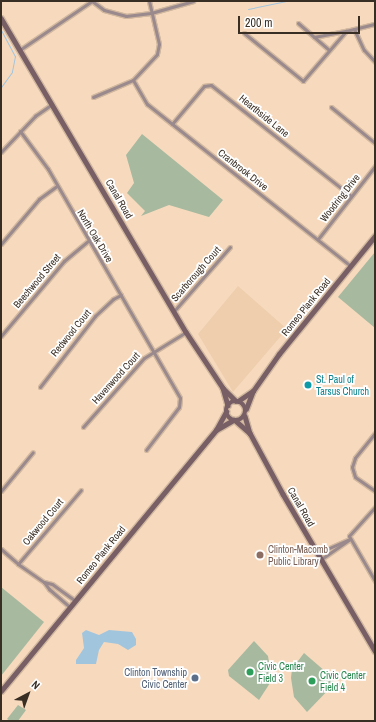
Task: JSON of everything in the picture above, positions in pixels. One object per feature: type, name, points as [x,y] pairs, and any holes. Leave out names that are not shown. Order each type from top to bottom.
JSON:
[{"type":"street","points":[[20,49],[92,1],[100,8],[118,15],[134,16],[151,13],[193,1]]},
{"type":"street","points":[[93,96],[134,80],[157,54],[159,44],[149,1]]},
{"type":"street","name":"Canal Road","points":[[1,18],[186,332],[223,388],[237,401]]},
{"type":"street","points":[[298,23],[330,50]]},
{"type":"street","points":[[314,36],[346,31],[375,24]]},
{"type":"street","points":[[354,29],[364,50],[375,62]]},
{"type":"street","points":[[244,33],[303,81],[346,31]]},
{"type":"street","name":"Cranbrook Drive","points":[[134,80],[143,100],[350,266]]},
{"type":"street","name":"Hearthside Lane","points":[[172,124],[204,86],[211,85],[351,196]]},
{"type":"street","points":[[1,152],[35,116],[52,104]]},
{"type":"street","points":[[331,107],[375,143]]},
{"type":"street","name":"North Oak Drive","points":[[20,131],[39,156],[89,240],[154,350],[181,402],[146,450]]},
{"type":"street","name":"Woodring Drive","points":[[318,239],[375,166]]},
{"type":"street","points":[[1,244],[39,199],[56,186]]},
{"type":"street","name":"Romeo Plank Road","points":[[246,409],[254,392],[279,354],[375,236]]},
{"type":"street","name":"Beechwood Street","points":[[1,336],[64,261],[89,240]]},
{"type":"street","name":"Scarborough Court","points":[[174,311],[230,247]]},
{"type":"street","name":"Redwood Court","points":[[40,387],[95,316],[113,299],[121,295]]},
{"type":"street","name":"Havenwood Court","points":[[83,427],[132,370],[154,350],[186,332]]},
{"type":"street","name":"Canal Road","points":[[223,388],[228,405]]},
{"type":"street","name":"Romeo Plank Road","points":[[237,401],[254,392]]},
{"type":"street","points":[[237,401],[246,409],[245,416],[235,421],[226,412],[228,405],[237,401]]},
{"type":"street","name":"Romeo Plank Road","points":[[1,691],[216,430],[226,412]]},
{"type":"street","name":"Canal Road","points":[[245,416],[250,434],[375,651]]},
{"type":"street","name":"Canal Road","points":[[235,421],[250,434]]},
{"type":"street","name":"Romeo Plank Road","points":[[216,430],[235,421]]},
{"type":"street","points":[[375,433],[355,458],[352,466],[355,477],[375,491]]},
{"type":"street","points":[[1,491],[34,452]]},
{"type":"street","name":"Oakwood Court","points":[[18,564],[81,490]]},
{"type":"street","points":[[375,507],[350,532],[350,539],[375,581]]},
{"type":"street","points":[[318,553],[350,539]]},
{"type":"street","points":[[321,558],[350,539]]},
{"type":"street","points":[[1,549],[18,564],[44,582],[52,584],[75,601]]},
{"type":"street","points":[[44,582],[49,590],[70,607]]},
{"type":"shaded area","points":[[238,286],[287,329],[233,392],[198,334]]},
{"type":"green space","points":[[142,134],[223,200],[209,217],[169,205],[141,216],[145,211],[127,193],[134,183],[126,155]]},
{"type":"green space","points":[[375,252],[375,328],[338,297]]},
{"type":"green space","points":[[1,587],[44,622],[1,676]]},
{"type":"green space","name":"Civic Center Field 3","points":[[254,641],[268,656],[271,675],[270,683],[259,700],[229,676],[228,670]]},
{"type":"green space","name":"Civic Center Field 4","points":[[304,653],[333,678],[334,684],[307,712],[294,697],[291,678],[292,669]]},
{"type":"green space","points":[[18,705],[26,710],[18,721],[10,721],[7,719]]},
{"type":"water","points":[[86,630],[99,635],[109,630],[132,632],[136,639],[136,645],[128,650],[118,644],[104,642],[99,650],[96,664],[76,664],[76,660],[84,648],[82,633]]},
{"type":"waterway","points":[[248,9],[286,1]]},
{"type":"waterway","points":[[1,30],[15,56],[12,72],[1,87]]},
{"type":"place","name":"St. Paul of Tarsus Church","points":[[308,385]]},
{"type":"place","name":"Clinton-Macomb Public Library","points":[[260,555]]},
{"type":"place","name":"Civic Center Field 3","points":[[250,672]]},
{"type":"place","name":"Clinton Township Civic Center","points":[[195,678]]},
{"type":"place","name":"Civic Center Field 4","points":[[312,681]]}]
